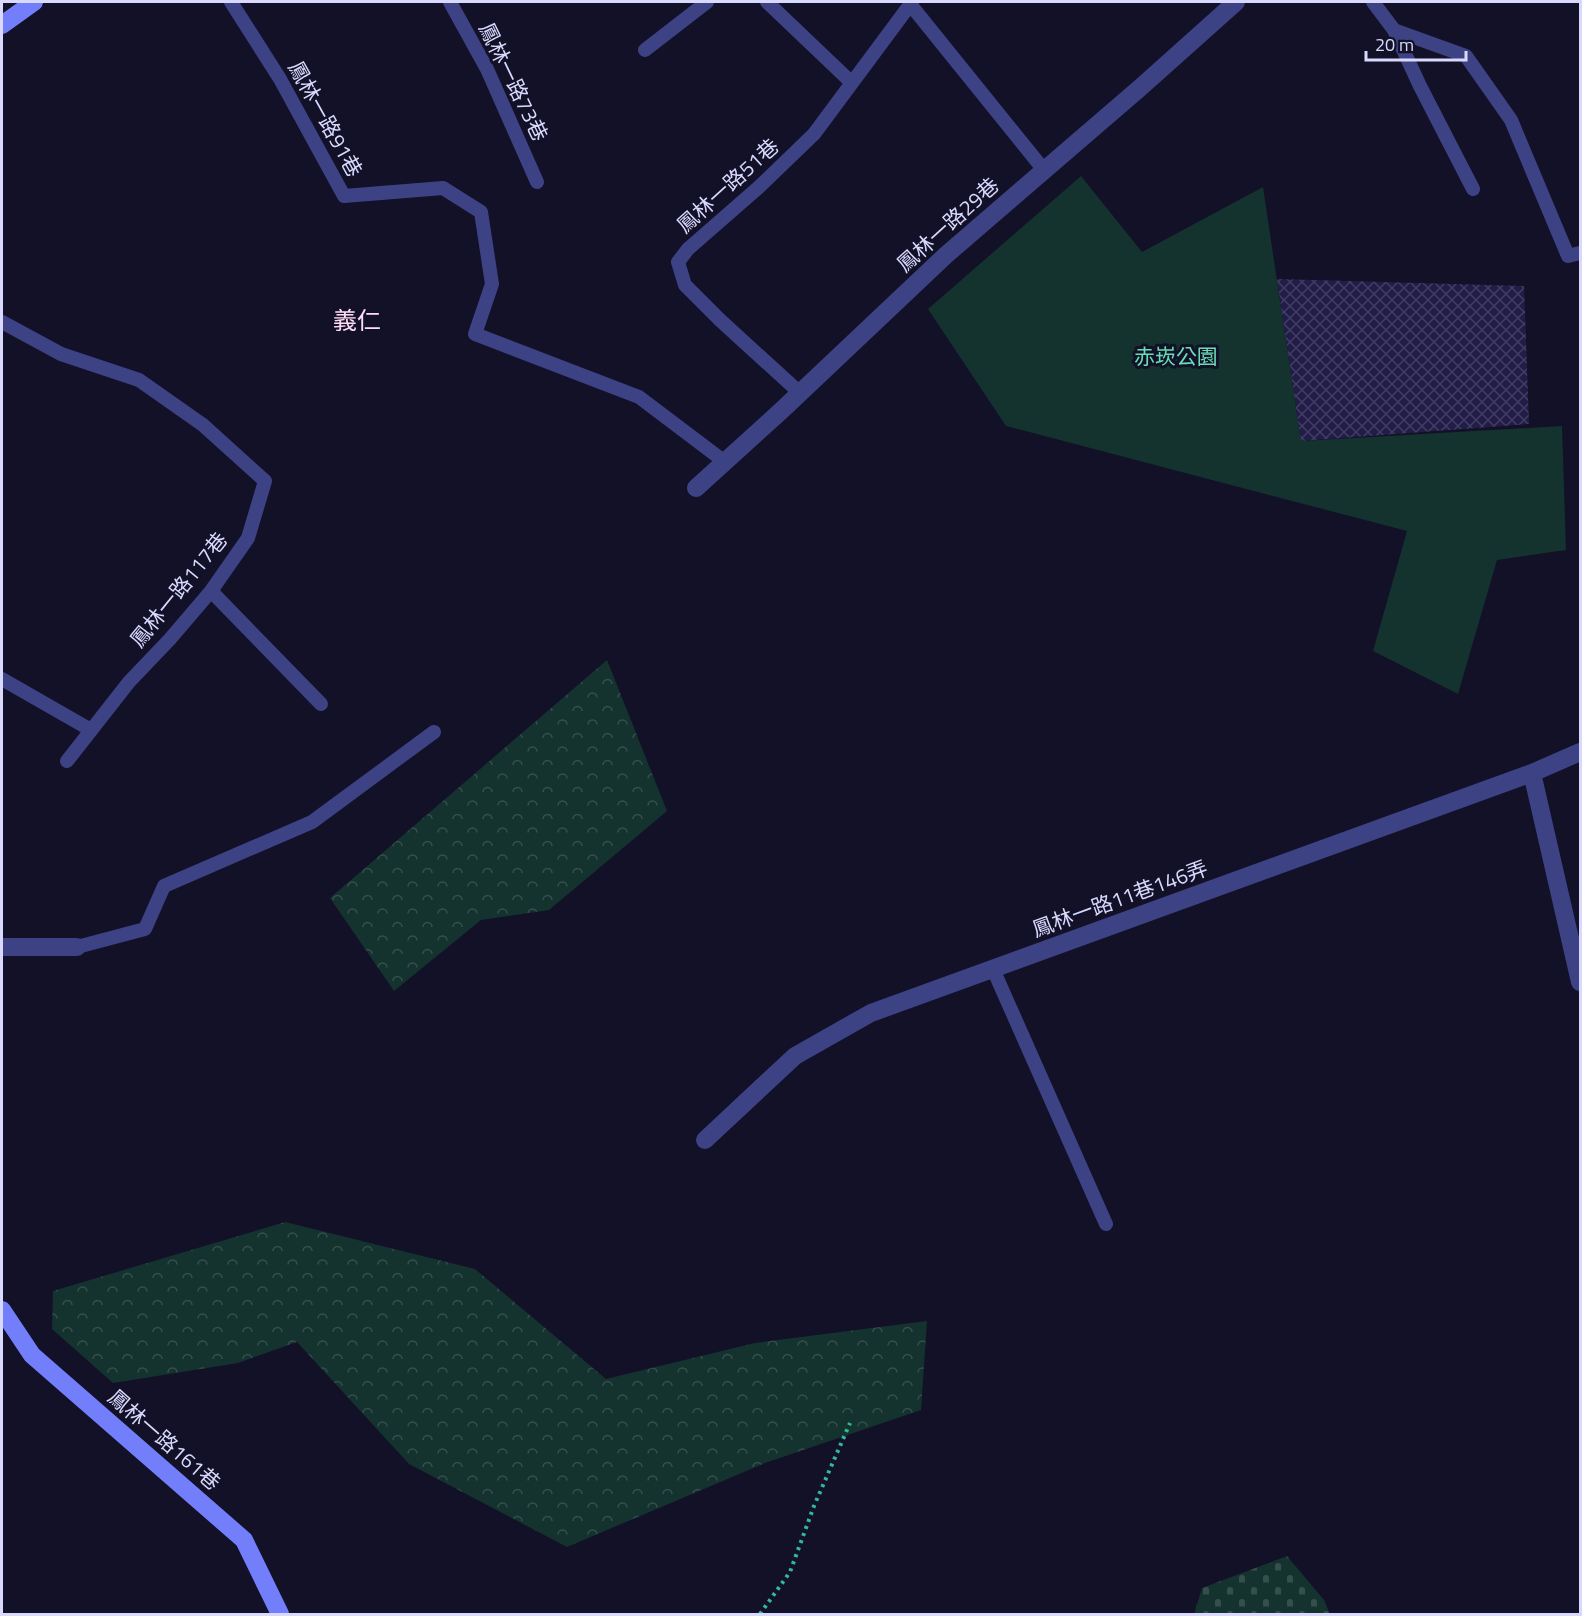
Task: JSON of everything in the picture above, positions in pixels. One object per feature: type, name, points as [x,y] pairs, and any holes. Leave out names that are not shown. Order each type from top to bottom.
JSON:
[{"type":"street","points":[[2,25],[34,2]]},
{"type":"street","name":"鳳林一路29巷","points":[[696,489],[946,255],[1236,2]]},
{"type":"street","name":"鳳林一路11巷146弄","points":[[705,1140],[795,1056],[871,1013],[1532,773],[1581,752]]},
{"type":"street","points":[[1532,773],[1581,982]]},
{"type":"street","points":[[2,947],[77,947]]},
{"type":"street","name":"鳳林一路161巷","points":[[2,1310],[32,1355],[244,1540],[280,1614]]},
{"type":"lane","name":"鳳林一路91巷","points":[[231,2],[280,79],[344,196],[443,188],[481,212],[492,284],[475,334],[639,397],[726,462]]},
{"type":"lane","name":"鳳林一路73巷","points":[[450,2],[487,69],[537,182]]},
{"type":"lane","points":[[645,50],[707,2]]},
{"type":"lane","points":[[767,2],[852,83]]},
{"type":"lane","points":[[1373,2],[1394,30],[1473,189]]},
{"type":"lane","points":[[911,3],[1044,170]]},
{"type":"lane","name":"鳳林一路51巷","points":[[800,393],[685,285],[678,262],[688,249],[759,187],[814,134],[911,3]]},
{"type":"lane","points":[[1394,30],[1466,56],[1511,120],[1568,256],[1581,253]]},
{"type":"lane","name":"鳳林一路117巷","points":[[2,322],[60,354],[139,380],[202,425],[265,481],[248,538],[211,591],[129,682],[67,761]]},
{"type":"lane","points":[[211,591],[321,704]]},
{"type":"lane","points":[[2,679],[91,730]]},
{"type":"lane","points":[[77,947],[145,929],[164,886],[312,822],[434,732]]},
{"type":"lane","points":[[993,969],[1106,1224]]},
{"type":"path","points":[[760,1614],[790,1572],[814,1506],[850,1423]]},
{"type":"green space","name":"赤崁公園","points":[[1081,176],[1142,252],[1263,187],[1301,441],[1562,426],[1566,550],[1497,560],[1458,694],[1373,651],[1407,531],[1006,426],[928,309]]},
{"type":"green space","points":[[607,660],[667,811],[549,910],[481,920],[394,991],[330,898]]},
{"type":"green space","points":[[285,1222],[475,1269],[606,1379],[755,1343],[927,1321],[921,1410],[765,1463],[567,1547],[409,1464],[297,1342],[238,1363],[113,1383],[52,1329],[53,1291]]},
{"type":"green space","points":[[1287,1556],[1324,1600],[1330,1614],[1194,1614],[1202,1588]]},
{"type":"building","points":[[1277,279],[1524,286],[1529,424],[1301,441]]},
{"type":"district","name":"義仁","points":[[357,321]]}]
